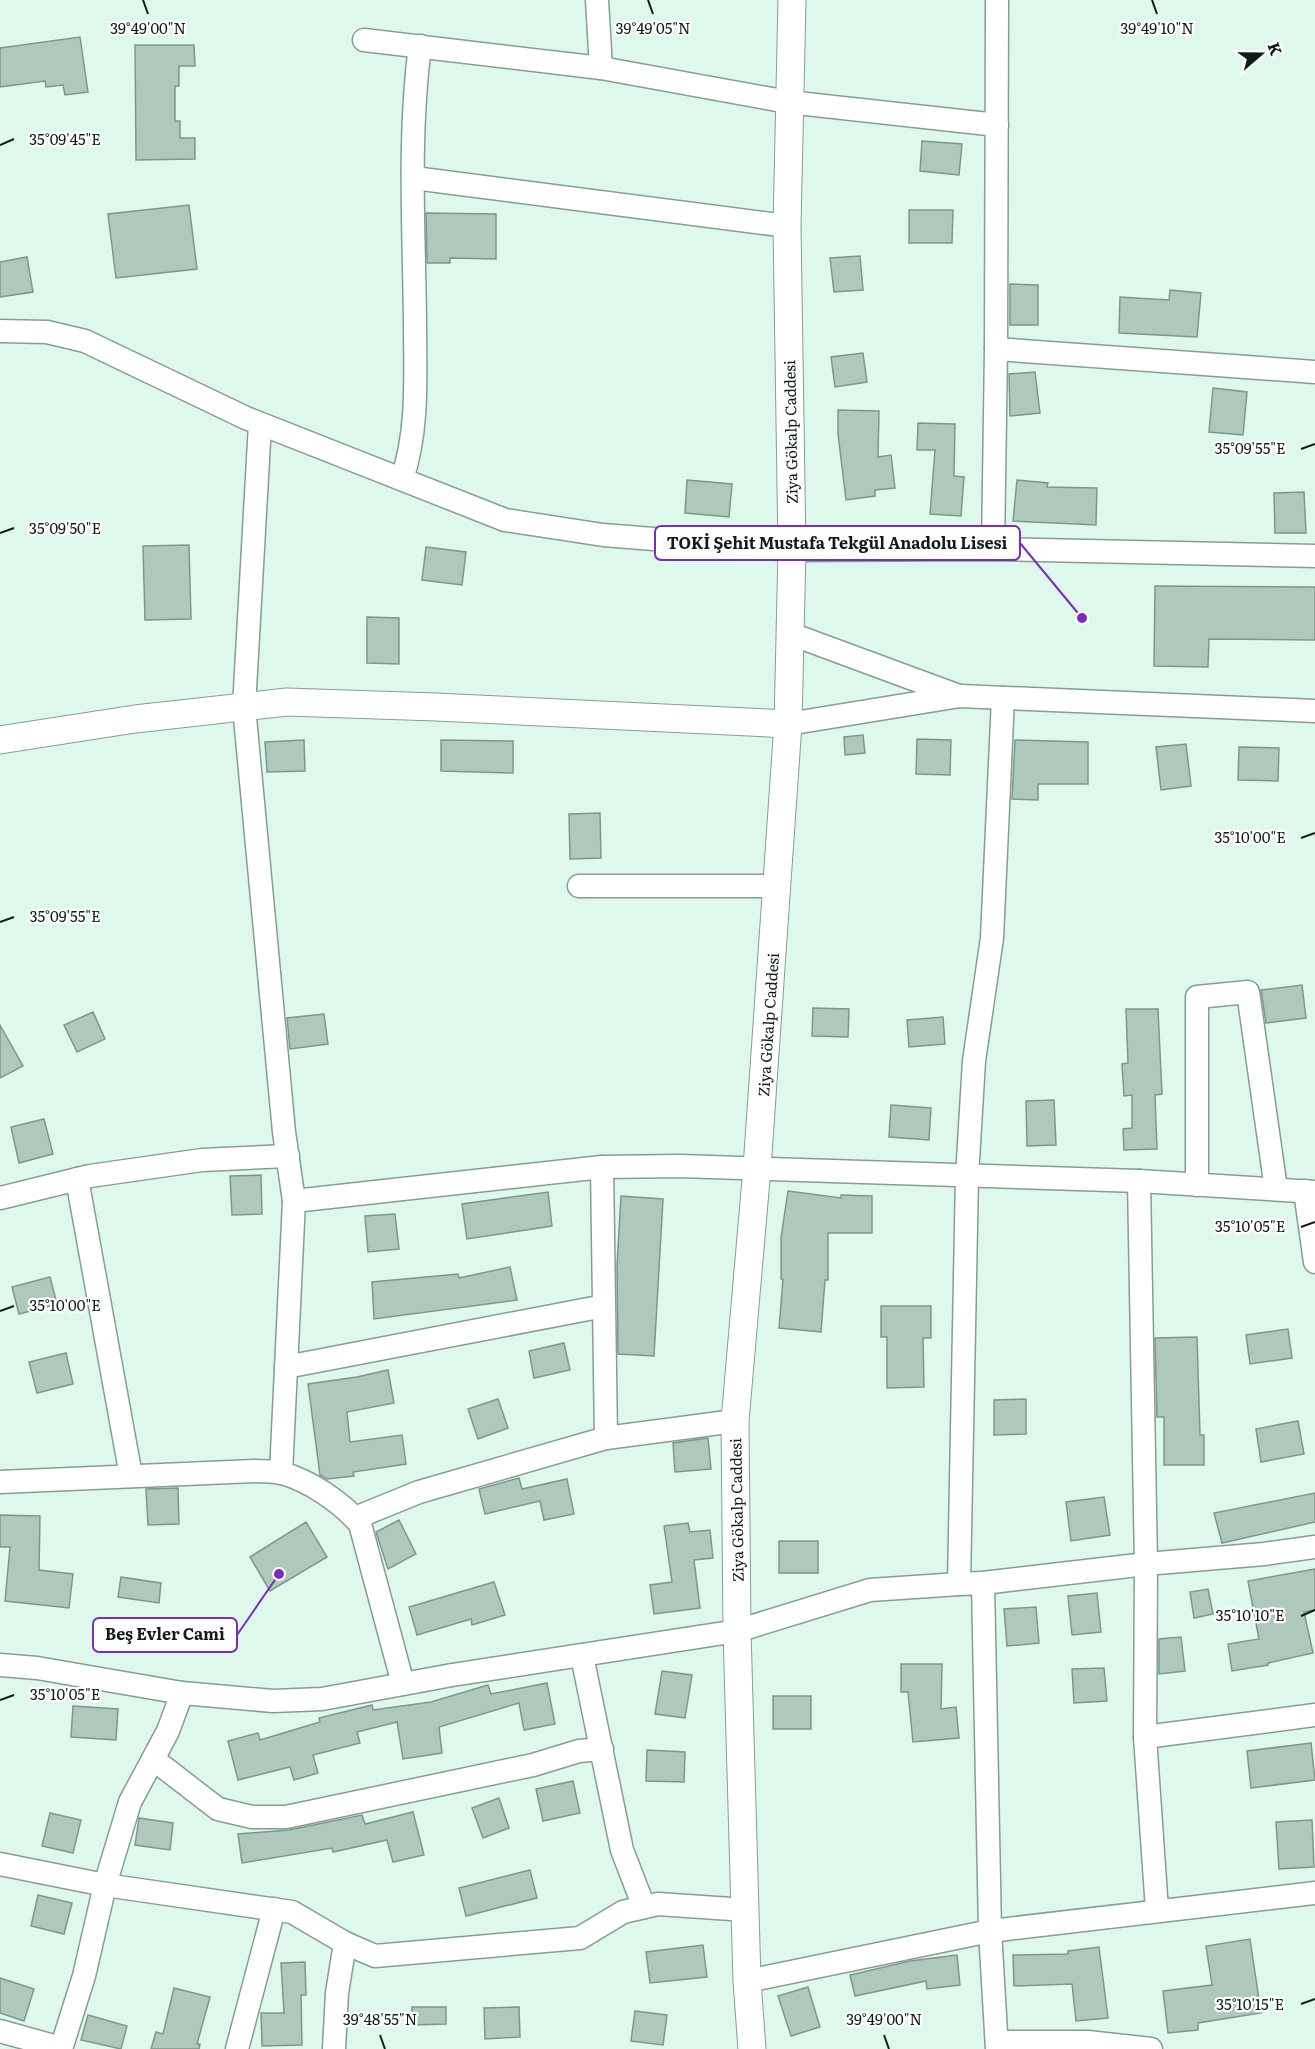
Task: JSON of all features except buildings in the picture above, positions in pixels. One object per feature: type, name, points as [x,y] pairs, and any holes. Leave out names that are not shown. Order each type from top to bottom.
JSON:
[{"type":"street","points":[[597,0],[601,68]]},
{"type":"street","name":"Ziya Gökalp Caddesi","points":[[752,2049],[747,1981],[737,1631],[735,1421],[778,886],[792,634],[787,226],[792,0]]},
{"type":"street","points":[[993,549],[997,0]]},
{"type":"street","points":[[364,40],[601,68],[788,102],[997,125]]},
{"type":"street","points":[[402,479],[411,439],[415,388],[414,98],[420,46]]},
{"type":"street","points":[[414,178],[787,226]]},
{"type":"street","points":[[0,332],[47,332],[85,341],[260,423],[402,479],[465,507],[505,520],[603,535],[792,550],[993,549],[1315,556]]},
{"type":"street","points":[[996,350],[1315,372]]},
{"type":"street","points":[[260,423],[244,707],[294,1201],[281,1473]]},
{"type":"street","points":[[792,634],[960,696]]},
{"type":"street","points":[[0,740],[135,719],[286,702],[436,706],[788,724],[960,696],[1315,711]]},
{"type":"street","points":[[959,1584],[967,1176],[974,1061],[992,938],[1003,698]]},
{"type":"street","points":[[579,886],[778,886]]},
{"type":"street","points":[[1197,1185],[1197,997],[1248,992],[1276,1189]]},
{"type":"street","points":[[0,1198],[77,1179],[202,1160],[288,1156]]},
{"type":"street","points":[[294,1201],[602,1167],[757,1168],[1139,1181],[1310,1191],[1315,1262]]},
{"type":"street","points":[[602,1167],[606,1438]]},
{"type":"street","points":[[77,1179],[131,1476]]},
{"type":"street","points":[[1139,1181],[1146,1564],[1145,1737],[1157,1910]]},
{"type":"street","points":[[286,1367],[604,1306]]},
{"type":"street","points":[[355,1518],[419,1492],[606,1438],[735,1421]]},
{"type":"street","points":[[0,1482],[254,1471],[281,1473],[314,1488],[347,1509],[360,1524],[403,1684]]},
{"type":"street","points":[[0,1665],[36,1668],[182,1693],[273,1701],[322,1699],[737,1631],[870,1590],[982,1583],[1146,1564],[1264,1554],[1315,1546]]},
{"type":"street","points":[[982,1583],[990,1931],[997,2045],[1088,2042],[1151,2049]]},
{"type":"street","points":[[582,1656],[622,1851],[644,1907]]},
{"type":"street","points":[[0,2031],[61,2048],[84,1976],[105,1885],[130,1802],[168,1731],[182,1693]]},
{"type":"street","points":[[1145,1737],[1315,1715]]},
{"type":"street","points":[[153,1759],[218,1809],[252,1817],[286,1817],[533,1765],[579,1751],[602,1749]]},
{"type":"street","points":[[0,1864],[105,1885],[292,1911],[345,1943],[375,1956],[580,1938],[623,1912],[658,1904],[746,1910]]},
{"type":"street","points":[[747,1981],[990,1931],[1315,1893]]},
{"type":"street","points":[[237,2049],[274,1909]]},
{"type":"street","points":[[334,2049],[337,1993],[345,1943]]},
{"type":"place","name":"TOKİ Şehit Mustafa Tekgül Anadolu Lisesi","points":[[1082,618]]},
{"type":"place","name":"Beş Evler Cami","points":[[279,1574]]}]
